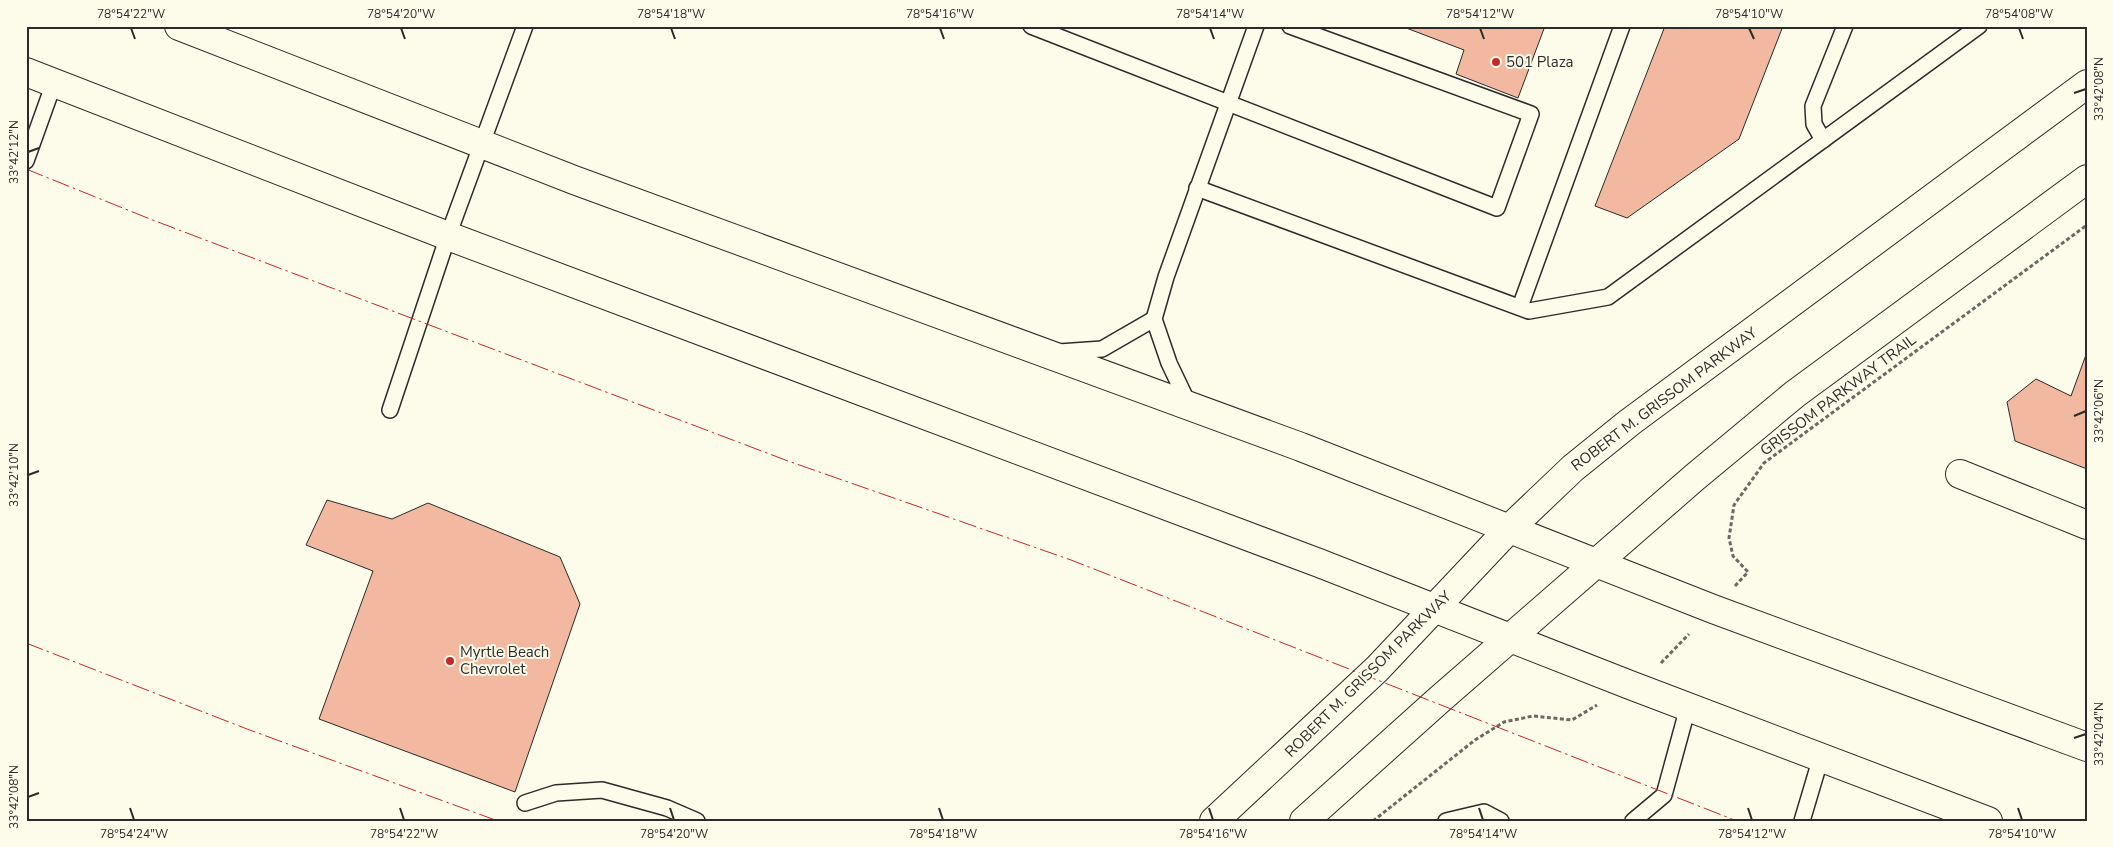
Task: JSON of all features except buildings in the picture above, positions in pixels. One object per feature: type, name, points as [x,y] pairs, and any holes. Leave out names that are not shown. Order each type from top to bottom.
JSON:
[{"type":"main road","points":[[179,26],[592,187],[1190,406],[1365,472],[1713,609],[2087,747]]},
{"type":"main road","points":[[26,72],[448,236],[1304,558],[1434,610],[1988,821]]},
{"type":"main road","name":"ROBERT M. GRISSOM PARKWAY","points":[[1214,821],[1377,669],[1509,529],[1573,468],[1630,422],[2087,84]]},
{"type":"main road","points":[[1313,818],[1510,638],[1694,477],[1795,394],[2087,180]]},
{"type":"main road","points":[[1960,474],[2087,525]]},
{"type":"lane","points":[[390,410],[448,236],[483,145],[525,26]]},
{"type":"lane","points":[[1031,26],[1497,208],[1530,114],[1290,26]]},
{"type":"lane","points":[[1190,406],[1169,363],[1154,318],[1166,276],[1256,26]]},
{"type":"lane","points":[[1520,308],[1622,26]]},
{"type":"lane","points":[[1822,140],[1814,124],[1813,106],[1845,26]]},
{"type":"lane","points":[[1197,188],[1529,311],[1608,297],[1978,26]]},
{"type":"lane","points":[[26,161],[54,83]]},
{"type":"lane","points":[[1045,353],[1102,349],[1154,318]]},
{"type":"lane","points":[[1633,821],[1664,794],[1688,707]]},
{"type":"lane","points":[[1802,821],[1821,757]]},
{"type":"lane","points":[[526,803],[556,792],[602,790],[667,808],[697,821]]},
{"type":"lane","points":[[1446,821],[1484,812],[1501,821]]},
{"type":"path","name":"GRISSOM PARKWAY TRAIL","points":[[1373,821],[1475,740],[1504,722],[1532,716],[1572,720],[1630,685],[1664,661],[1748,572],[1733,556],[1729,538],[1730,530],[1734,505],[1764,463],[2087,226]]},
{"type":"power","points":[[26,169],[150,219],[788,461],[1071,560],[1737,821]]},
{"type":"power","points":[[26,643],[247,729],[498,821]]},
{"type":"place","name":"501 Plaza","points":[[1496,62]]},
{"type":"place","name":"Myrtle Beach Chevrolet","points":[[450,661]]}]
